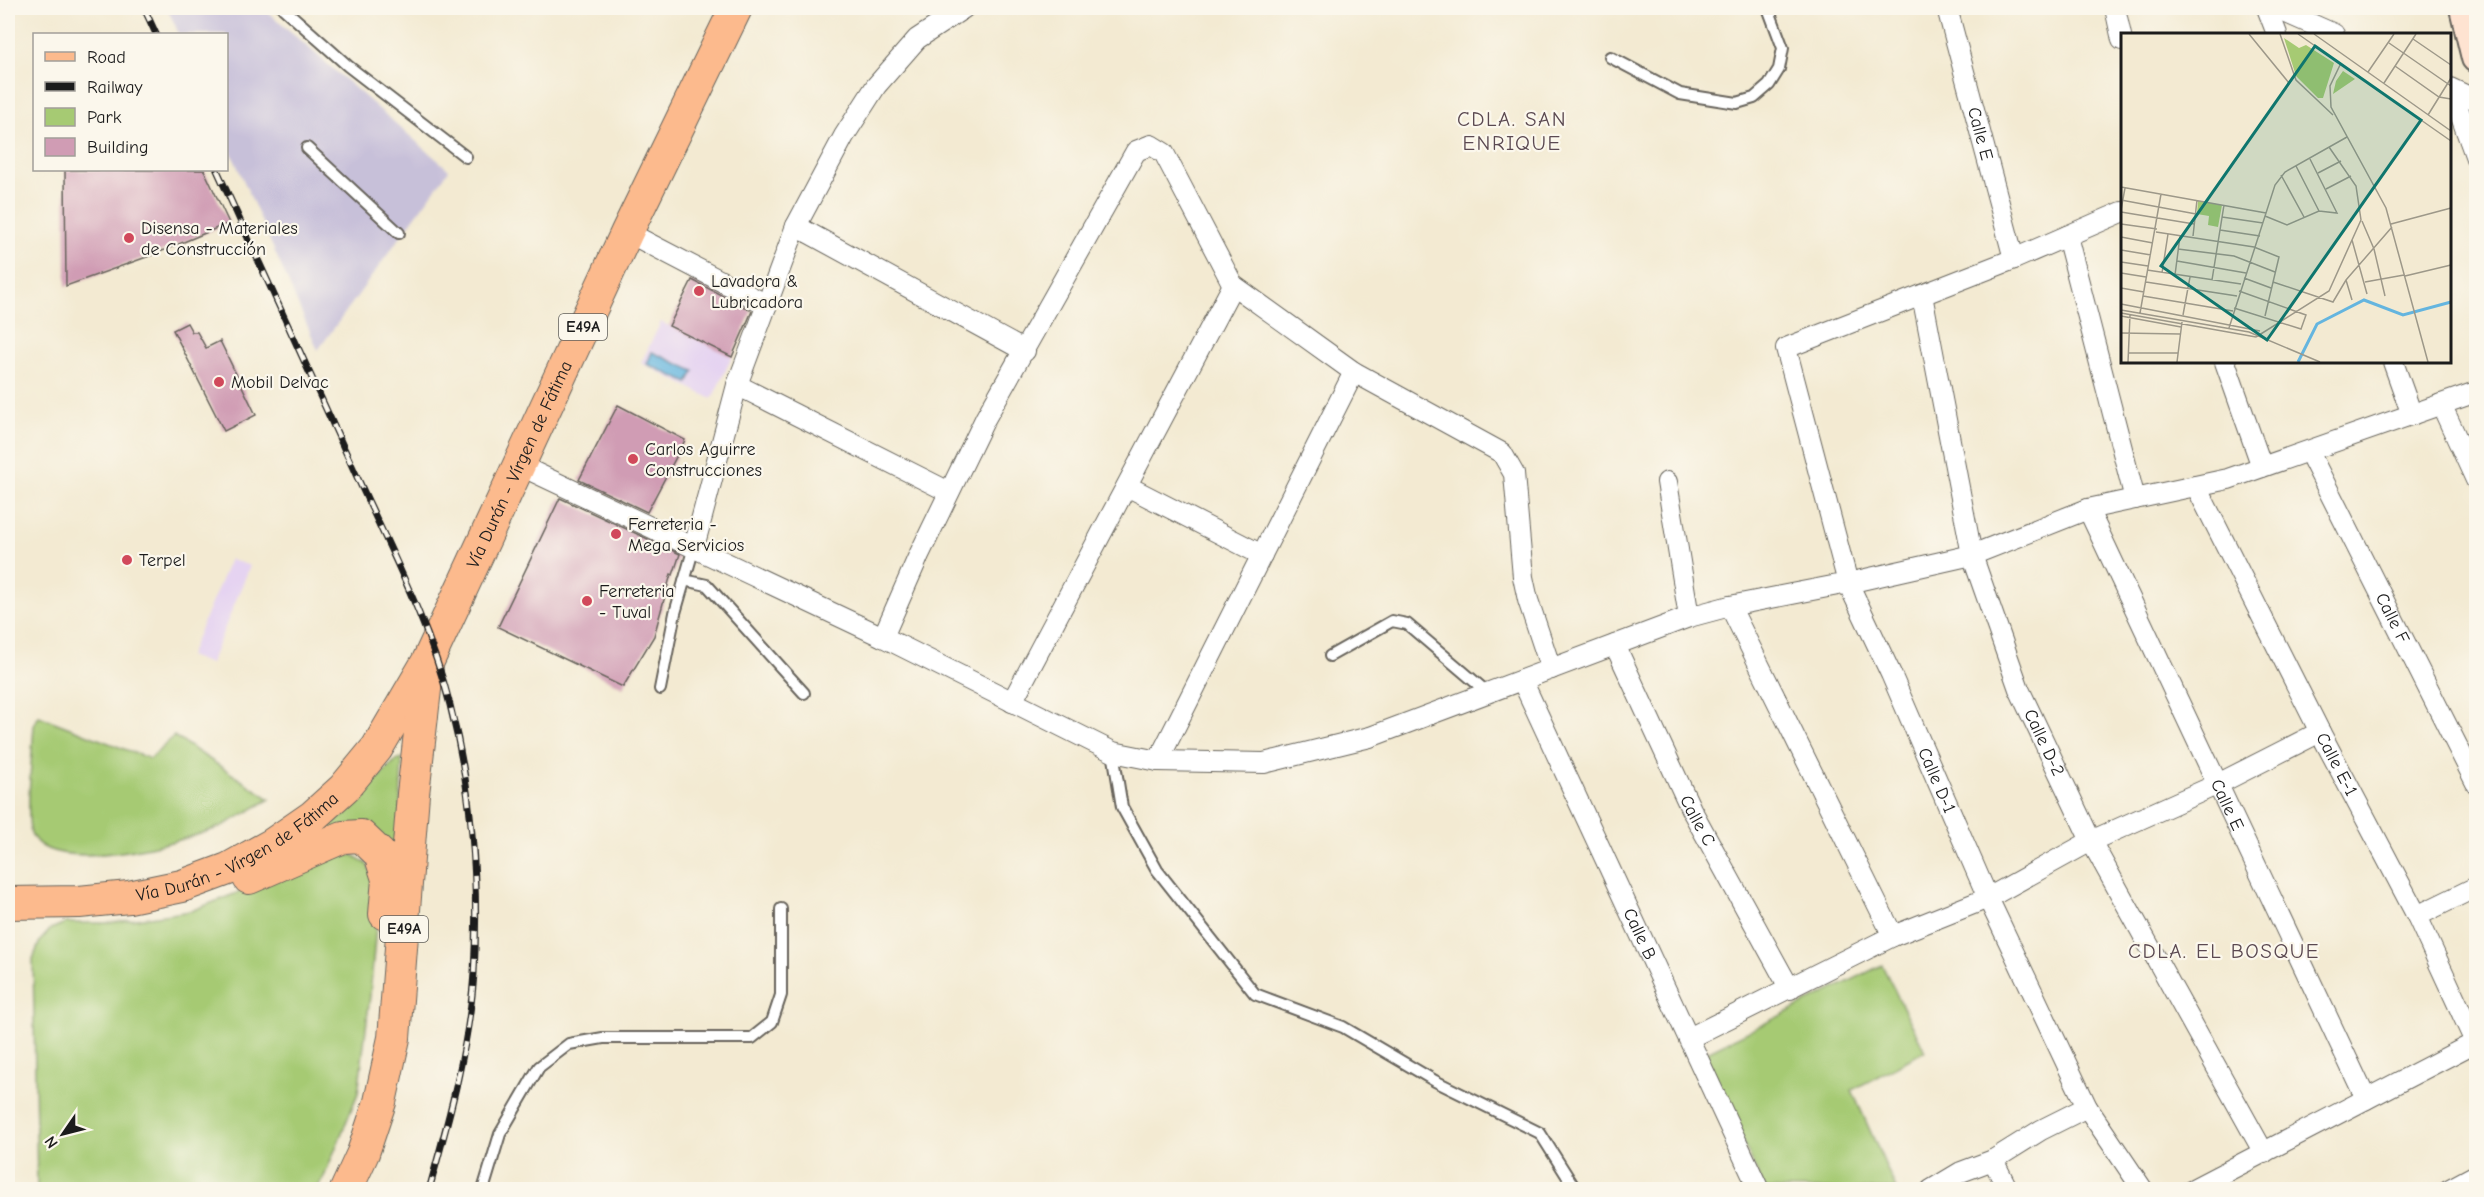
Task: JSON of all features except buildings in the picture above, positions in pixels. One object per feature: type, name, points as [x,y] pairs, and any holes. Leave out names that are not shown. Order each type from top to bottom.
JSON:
[{"type":"main road","name":"Vía Durán - Vírgen de Fátima","points":[[8,903],[129,897],[182,886],[228,869],[273,844],[312,817],[344,788],[377,748],[428,661],[627,232],[736,8]]},
{"type":"main road","name":"Vía Durán - Vírgen de Fátima","points":[[346,1190],[363,1153],[380,1102],[394,1038],[413,794],[428,661]]},
{"type":"main road","points":[[214,874],[248,878],[343,837],[361,836],[380,854],[388,879],[379,983],[382,1005],[394,1022]]},
{"type":"street","points":[[694,547],[737,385],[795,226],[844,136],[876,86],[916,39],[964,8]]},
{"type":"street","name":"Calle E","points":[[1947,8],[2014,259]]},
{"type":"street","points":[[2115,8],[2121,35]]},
{"type":"street","points":[[2267,8],[2277,33]]},
{"type":"street","points":[[2275,8],[2332,33]]},
{"type":"street","points":[[2464,8],[2476,58]]},
{"type":"street","points":[[2451,88],[2476,100]]},
{"type":"street","points":[[2451,91],[2476,158]]},
{"type":"street","points":[[883,637],[985,419],[1136,151],[1151,145],[1164,153],[1233,285],[1354,372],[1502,453],[1514,474],[1523,577],[1528,600],[1551,669]]},
{"type":"street","points":[[1922,295],[2014,259],[2121,212]]},
{"type":"street","points":[[795,226],[1025,351]]},
{"type":"street","points":[[627,232],[767,305]]},
{"type":"street","points":[[2067,236],[2135,499]]},
{"type":"street","points":[[1012,702],[1233,285]]},
{"type":"street","name":"Calle D-1","points":[[1922,295],[1786,348],[1848,583],[1891,674],[1988,898],[2087,1107],[2143,1190]]},
{"type":"street","name":"Calle D-2","points":[[1922,295],[1972,555],[2019,688],[2091,841],[2264,1153]]},
{"type":"street","points":[[2225,363],[2262,467]]},
{"type":"street","points":[[2393,363],[2412,415]]},
{"type":"street","points":[[1158,761],[1354,372]]},
{"type":"street","points":[[737,385],[949,492]]},
{"type":"street","points":[[519,465],[883,637],[1113,752],[1158,761],[1264,763],[1370,737],[1689,617],[1730,606],[1848,583],[1972,555],[2088,509],[2228,479],[2476,392]]},
{"type":"street","points":[[2441,404],[2476,480]]},
{"type":"street","name":"Calle F","points":[[2309,452],[2476,783]]},
{"type":"street","points":[[1668,482],[1689,617]]},
{"type":"street","points":[[1127,486],[1262,555]]},
{"type":"street","name":"Calle E-1","points":[[2196,486],[2320,732],[2417,916],[2476,1043]]},
{"type":"street","name":"Calle E","points":[[2088,509],[2366,1100]]},
{"type":"street","points":[[1730,606],[1893,936]]},
{"type":"street","name":"Calle C","points":[[1615,645],[1690,809],[1790,989]]},
{"type":"street","name":"Calle B","points":[[1522,680],[1759,1190]]},
{"type":"street","points":[[1689,1038],[1893,936],[1988,898],[2091,841],[2216,784],[2320,732]]},
{"type":"street","points":[[2417,916],[2476,887]]},
{"type":"street","points":[[2191,1190],[2476,1043]]},
{"type":"street","points":[[1931,1190],[1960,1172],[1993,1160],[2041,1130],[2087,1107]]},
{"type":"street","points":[[1993,1160],[2008,1190]]},
{"type":"street","points":[[2448,1190],[2476,1175]]},
{"type":"lane","points":[[283,8],[348,66],[466,157]]},
{"type":"lane","points":[[1610,57],[1680,94],[1737,103],[1754,98],[1768,86],[1779,69],[1783,48],[1768,8]]},
{"type":"lane","points":[[306,148],[399,233]]},
{"type":"lane","points":[[660,689],[675,613],[694,547]]},
{"type":"lane","points":[[684,580],[707,585],[804,693]]},
{"type":"lane","points":[[1330,656],[1392,621],[1407,624],[1488,693]]},
{"type":"lane","points":[[1113,752],[1122,807],[1157,870],[1256,994],[1343,1027],[1435,1081],[1540,1133],[1576,1190]]},
{"type":"lane","points":[[483,1190],[500,1134],[539,1067],[569,1044],[603,1038],[752,1038],[772,1022],[781,995],[781,909]]},
{"type":"shaded area","points":[[167,8],[263,8],[449,170],[318,350],[228,145],[228,33],[179,33]]},
{"type":"shaded area","points":[[661,322],[732,357],[712,399],[641,363]]},
{"type":"shaded area","points":[[230,559],[250,566],[210,664],[189,656]]},
{"type":"green space","points":[[39,716],[150,759],[174,736],[270,799],[222,826],[152,846],[90,855],[64,853],[43,846],[31,833],[29,824],[34,724]]},
{"type":"green space","points":[[402,758],[398,864],[323,834],[396,760]]},
{"type":"green space","points":[[353,855],[367,864],[379,891],[370,996],[358,1093],[317,1189],[37,1189],[33,959],[40,941],[51,929],[65,923],[109,923],[191,911],[331,856]]},
{"type":"green space","points":[[1882,965],[1925,1051],[1852,1090],[1896,1189],[1765,1189],[1701,1055]]},
{"type":"water","points":[[652,352],[694,371],[688,383],[647,364]]},
{"type":"railway","points":[[144,8],[156,33]]},
{"type":"railway","points":[[217,171],[421,618],[442,676],[458,738],[472,838],[475,906],[474,973],[463,1055],[429,1190]]},
{"type":"place","name":"Disensa - Materiales de Construcción","points":[[129,238]]},
{"type":"place","name":"Lavadora & Lubricadora","points":[[699,291]]},
{"type":"place","name":"Mobil Delvac","points":[[219,382]]},
{"type":"place","name":"Carlos Aguirre Construcciones","points":[[633,459]]},
{"type":"place","name":"Ferreteria - Mega Servicios","points":[[616,534]]},
{"type":"place","name":"Terpel","points":[[127,560]]},
{"type":"place","name":"Ferreteria - Tuval","points":[[587,601]]},
{"type":"district","name":"CDLA. SAN ENRIQUE","points":[[1512,131]]},
{"type":"district","name":"CDLA. EL BOSQUE","points":[[2224,951]]}]
